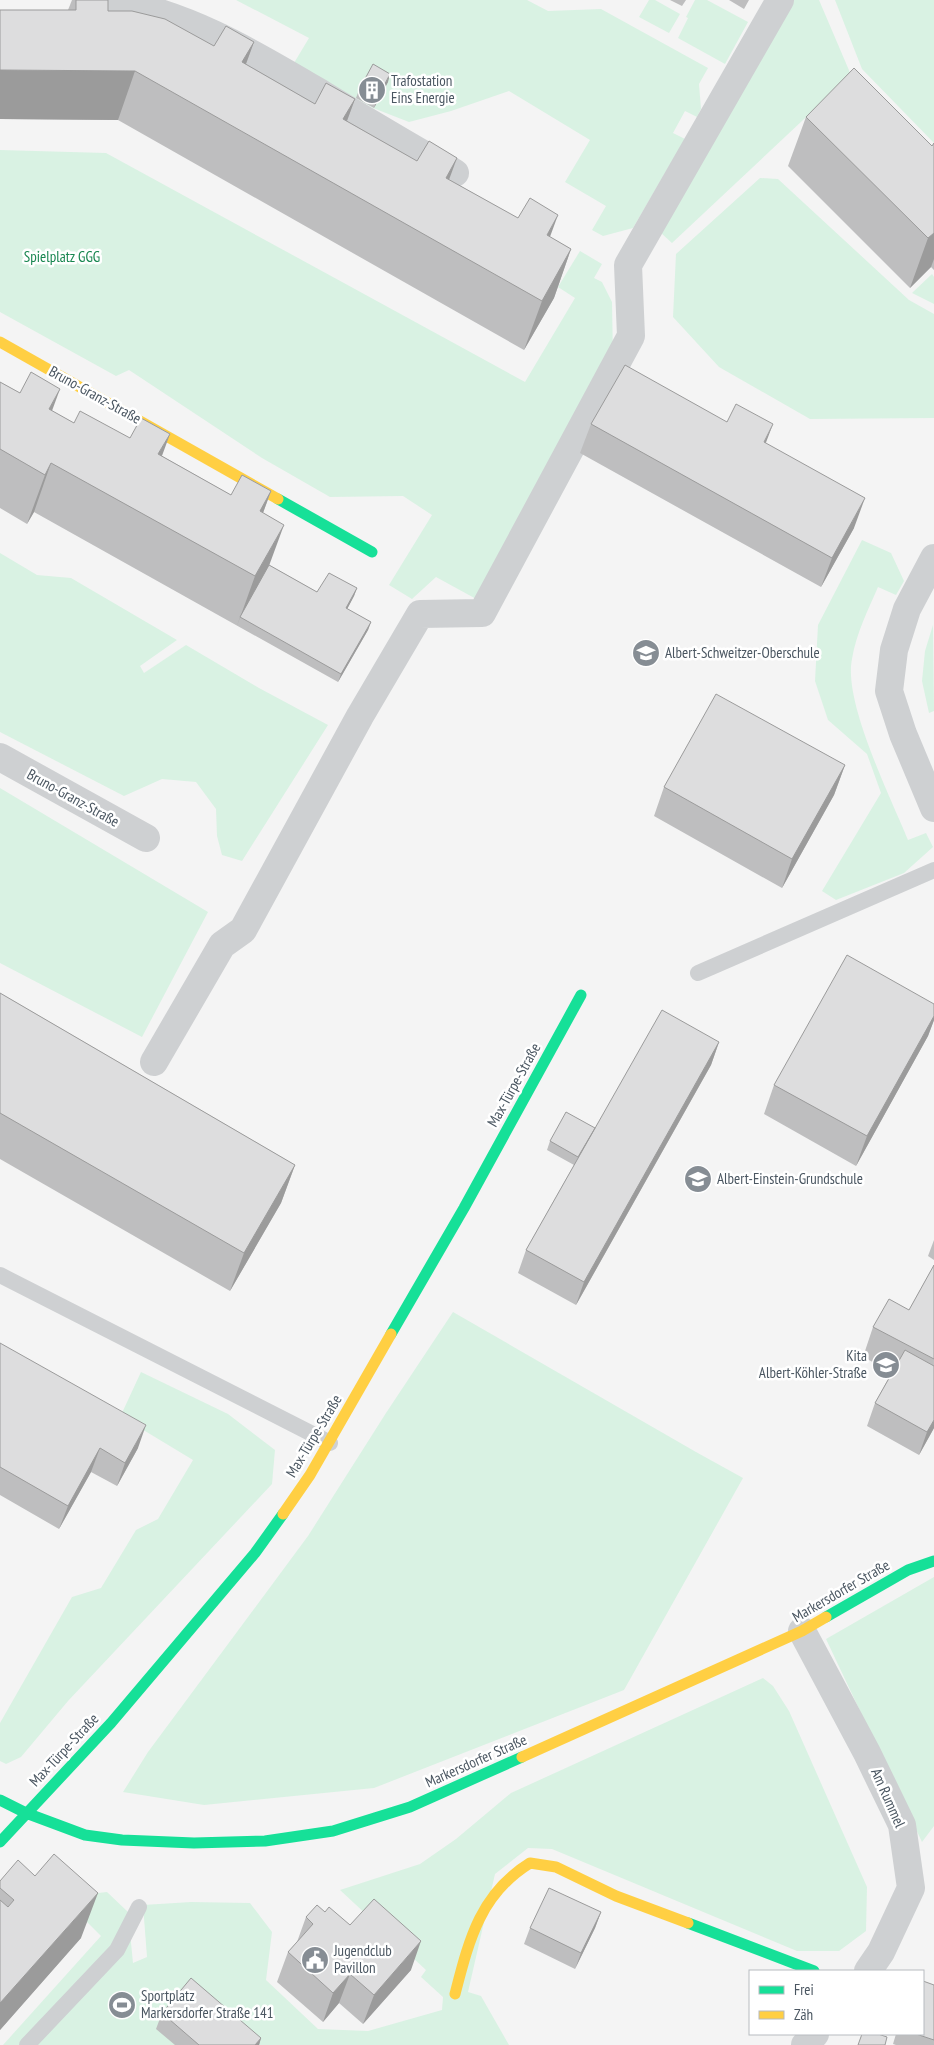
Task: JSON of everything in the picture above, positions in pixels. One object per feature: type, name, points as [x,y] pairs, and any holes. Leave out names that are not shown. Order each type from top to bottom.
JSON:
[{"type":"street","points":[[100,0],[126,3],[193,25],[257,56],[455,174]]},
{"type":"street","points":[[154,1062],[222,945],[242,930],[360,716],[420,614],[482,614],[631,336],[628,265],[780,0]]},
{"type":"street","name":"Bruno-Granz-Straße","points":[[0,342],[372,552]]},
{"type":"street","points":[[934,558],[907,609],[894,650],[889,691],[903,734],[934,808]]},
{"type":"street","name":"Bruno-Granz-Straße","points":[[0,757],[146,838]]},
{"type":"street","name":"Max-Türpe-Straße","points":[[0,1842],[110,1723],[255,1553],[310,1475],[464,1208],[581,996]]},
{"type":"street","name":"Markersdorfer Straße","points":[[0,1800],[26,1813],[85,1835],[122,1840],[194,1843],[265,1841],[333,1831],[410,1807],[802,1631],[908,1570],[934,1560]]},
{"type":"street","name":"Am Rummel","points":[[802,1631],[867,1753],[902,1825],[911,1888],[881,1952],[869,1970]]},
{"type":"street","points":[[455,1994],[467,1947],[490,1898],[512,1875],[530,1863],[556,1867],[616,1896],[811,1970]]},
{"type":"street","points":[[805,2045],[814,2035]]},
{"type":"lane","points":[[698,973],[934,870]]},
{"type":"lane","points":[[0,1275],[330,1443]]},
{"type":"lane","points":[[26,2045],[117,1950],[139,1907]]},
{"type":"green space","points":[[236,0],[527,0],[548,11],[601,9],[708,68],[699,84],[701,109],[697,117],[685,111],[673,133],[685,139],[633,228],[603,236],[592,230],[606,206],[565,182],[590,140],[509,91],[451,111],[409,122],[373,108],[294,63],[309,38]]},
{"type":"green space","points":[[649,0],[655,0],[680,14],[669,33],[639,17]]},
{"type":"green space","points":[[695,0],[707,0],[748,22],[725,64],[678,38]]},
{"type":"green space","points":[[786,0],[819,0],[851,75],[672,243],[661,233]]},
{"type":"green space","points":[[835,0],[934,0],[934,143],[862,69]]},
{"type":"green space","name":"Spielplatz GGG","points":[[0,150],[106,153],[525,382],[575,298],[558,287],[580,251],[602,264],[594,278],[602,282],[612,302],[613,359],[478,600],[436,577],[412,599],[389,585],[432,515],[403,496],[330,497],[262,458],[129,370],[116,376],[0,312]]},
{"type":"green space","points":[[760,178],[778,179],[909,300],[934,314],[934,418],[810,419],[719,367],[673,317],[676,254]]},
{"type":"green space","points":[[932,274],[934,277],[934,304],[912,293]]},
{"type":"green space","points":[[862,540],[891,553],[904,581],[896,595],[878,587],[866,613],[856,640],[852,659],[851,677],[855,700],[870,750],[908,840],[926,833],[933,847],[904,873],[836,900],[822,891],[881,793],[867,754],[828,720],[815,681],[818,625]]},
{"type":"green space","points":[[0,553],[37,575],[71,578],[177,640],[140,666],[144,673],[186,645],[259,688],[328,725],[242,861],[222,855],[217,836],[216,809],[196,782],[162,779],[124,796],[0,732]]},
{"type":"green space","points":[[933,625],[934,711],[929,713],[922,681],[925,651]]},
{"type":"green space","points":[[0,788],[208,912],[142,1037],[0,963]]},
{"type":"green space","points":[[453,1312],[743,1478],[624,1690],[374,1788],[204,1805],[123,1792],[148,1752],[308,1536]]},
{"type":"green space","points":[[141,1372],[228,1414],[275,1450],[272,1484],[68,1701],[21,1757],[6,1764],[0,1761],[0,1723],[72,1597],[101,1588],[136,1530],[158,1519],[193,1460],[145,1431],[115,1428]]},
{"type":"green space","points":[[934,1577],[934,1826],[922,1842],[826,1639]]},
{"type":"green space","points":[[763,1678],[773,1686],[789,1711],[867,1887],[866,1931],[839,1951],[797,1951],[552,1849],[528,1848],[495,1874],[468,1992],[481,1996],[509,2045],[3,2045],[101,1936],[62,1897],[107,1892],[128,1912],[133,1963],[147,1957],[143,1905],[191,1902],[250,1903],[272,1932],[266,1980],[318,2029],[368,2031],[442,2010],[443,1997],[421,1977],[426,1970],[340,1890],[420,1864],[456,1839],[511,1793]]},
{"type":"building","points":[[76,0],[108,0],[108,11],[132,11],[165,19],[214,46],[226,26],[254,42],[242,62],[315,104],[326,83],[355,99],[343,119],[417,161],[429,141],[457,158],[446,178],[518,218],[530,198],[558,215],[547,235],[571,249],[542,301],[135,71],[0,70],[0,10],[76,10]]},
{"type":"building","name":"Trafostation Eins Energie","points":[[373,64],[390,74],[377,99],[359,90]]},
{"type":"building","points":[[854,68],[932,146],[934,143],[934,233],[928,238],[806,117]]},
{"type":"building","points":[[625,365],[727,422],[736,404],[773,424],[764,442],[865,498],[832,558],[591,424]]},
{"type":"building","points":[[31,372],[60,389],[49,409],[74,423],[80,411],[130,438],[141,418],[170,434],[158,454],[231,495],[242,475],[271,491],[260,511],[284,525],[255,576],[51,463],[45,475],[0,449],[0,382],[20,393]]},
{"type":"building","points":[[269,565],[317,592],[329,573],[357,588],[346,608],[371,622],[341,674],[240,617]]},
{"type":"building","points":[[716,694],[845,765],[792,859],[664,787]]},
{"type":"building","points":[[847,955],[934,1004],[934,1016],[867,1136],[774,1085]]},
{"type":"building","points":[[0,993],[295,1165],[244,1253],[0,1113]]},
{"type":"building","points":[[662,1010],[719,1042],[584,1282],[526,1250]]},
{"type":"building","points":[[566,1112],[595,1128],[578,1157],[550,1141]]},
{"type":"building","points":[[934,1265],[934,1359],[873,1327],[889,1299],[909,1310]]},
{"type":"building","points":[[0,1343],[146,1425],[125,1463],[100,1448],[68,1506],[0,1467]]},
{"type":"building","points":[[905,1350],[934,1366],[934,1420],[927,1432],[875,1403]]},
{"type":"building","points":[[54,1854],[98,1893],[0,2003],[0,1900],[8,1907],[14,1900],[0,1888],[0,1881],[18,1860],[35,1876]]},
{"type":"building","points":[[549,1888],[601,1912],[581,1953],[530,1928]]},
{"type":"building","points":[[374,1899],[421,1941],[374,1995],[350,1974],[333,1993],[288,1952],[313,1924],[306,1917],[317,1905],[325,1912],[329,1907],[350,1925]]},
{"type":"building","points":[[191,1978],[261,2038],[255,2045],[199,2045],[162,2013]]},
{"type":"building","points":[[924,1981],[934,1985],[934,2040],[919,2035],[924,2035]]},
{"type":"building","points":[[862,2035],[881,2035],[887,2037],[885,2045],[858,2045]]},
{"type":"traffic: fast","points":[[278,499],[372,552]]},
{"type":"traffic: fast","points":[[391,1334],[464,1208],[581,995]]},
{"type":"traffic: fast","points":[[0,1842],[111,1723],[255,1553],[283,1514]]},
{"type":"traffic: fast","points":[[826,1617],[908,1570],[934,1561]]},
{"type":"traffic: fast","points":[[0,1800],[26,1813],[85,1835],[122,1840],[194,1843],[265,1841],[333,1831],[410,1807],[522,1757]]},
{"type":"traffic: fast","points":[[688,1923],[811,1970]]},
{"type":"traffic: slow","points":[[0,342],[278,499]]},
{"type":"traffic: slow","points":[[283,1514],[310,1475],[391,1334]]},
{"type":"traffic: slow","points":[[522,1757],[802,1631],[826,1617]]},
{"type":"traffic: slow","points":[[455,1994],[472,1937],[488,1904],[513,1875],[530,1863],[556,1867],[616,1896],[688,1923]]},
{"type":"place","name":"Trafostation Eins Energie","points":[[372,90]]},
{"type":"place","name":"Albert-Schweitzer-Oberschule","points":[[646,653]]},
{"type":"place","name":"Albert-Einstein-Grundschule","points":[[698,1179]]},
{"type":"place","name":"Kita Albert-Köhler-Straße","points":[[886,1365]]},
{"type":"place","name":"Jugendclub Pavillon","points":[[315,1960]]},
{"type":"place","name":"Sportplatz Markersdorfer Straße 141","points":[[122,2005]]}]
